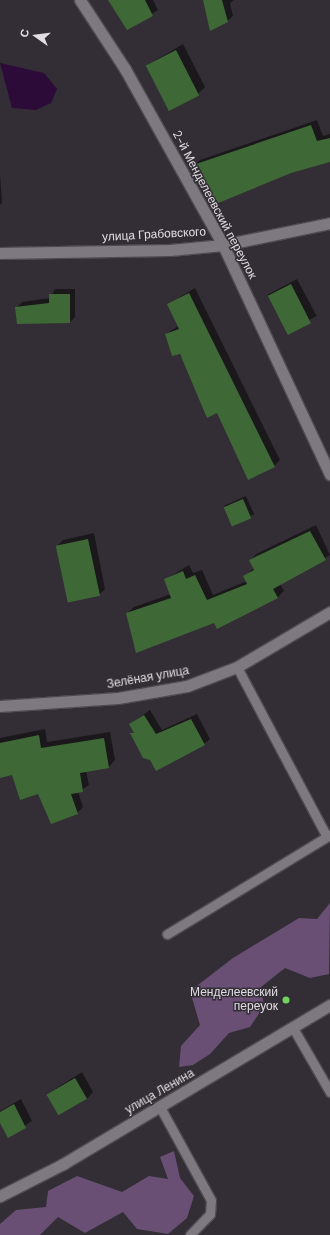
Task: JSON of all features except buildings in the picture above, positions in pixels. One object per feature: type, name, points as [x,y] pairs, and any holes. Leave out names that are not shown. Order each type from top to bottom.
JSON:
[{"type":"street","name":"2-й Менделеевский переулок","points":[[80,0],[129,76],[223,245],[330,474]]},
{"type":"street","name":"улица Грабовского","points":[[0,253],[170,250],[223,245],[330,223]]},
{"type":"street","name":"Зелёная улица","points":[[0,706],[147,694],[187,686],[237,667],[330,612]]},
{"type":"street","name":"улица Ленина","points":[[0,1196],[160,1108],[330,1005]]},
{"type":"lane","points":[[167,934],[328,836],[237,667]]},
{"type":"lane","points":[[292,1028],[330,1092]]},
{"type":"lane","points":[[160,1108],[211,1200],[210,1214],[190,1235]]},
{"type":"shaded area","points":[[0,63],[44,73],[57,89],[51,103],[36,110],[12,108]]},
{"type":"shaded area","points":[[330,903],[329,974],[310,978],[285,968],[261,987],[264,1006],[250,1027],[229,1033],[210,1054],[193,1065],[179,1067],[181,1046],[200,1025],[190,991],[233,958],[299,918],[317,919]]},
{"type":"shaded area","points":[[174,1151],[180,1178],[194,1196],[187,1218],[168,1234],[137,1229],[123,1212],[85,1233],[58,1217],[40,1235],[0,1235],[0,1224],[16,1210],[46,1207],[48,1191],[77,1176],[122,1192],[149,1176],[168,1179],[160,1157]]},
{"type":"place","name":"Менделеевский переуок","points":[[286,1000]]}]
